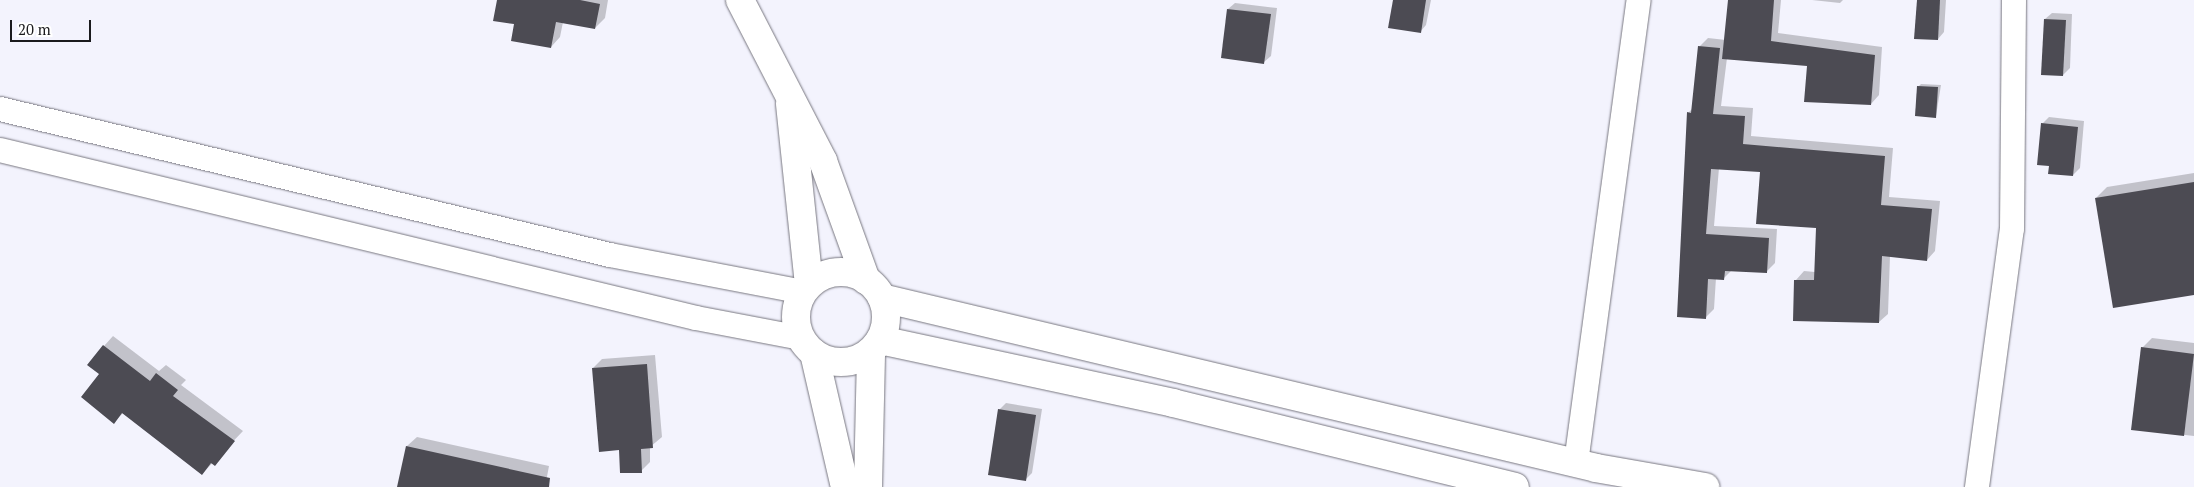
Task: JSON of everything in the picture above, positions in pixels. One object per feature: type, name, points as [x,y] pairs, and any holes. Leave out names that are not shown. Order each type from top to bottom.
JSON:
[{"type":"main road","points":[[740,0],[789,90],[843,206],[874,289],[886,312],[875,346],[868,487]]},
{"type":"main road","points":[[789,90],[806,289],[796,310],[845,487]]},
{"type":"main road","points":[[806,289],[836,273],[874,289],[1576,463],[1706,487]]},
{"type":"main road","points":[[807,346],[836,362],[875,346],[1173,403],[1515,487]]},
{"type":"street","points":[[1576,463],[1639,0]]},
{"type":"street","points":[[1976,487],[2012,229],[2014,0]]},
{"type":"street","points":[[0,109],[610,255],[806,289]]},
{"type":"street","points":[[0,150],[807,346]]},
{"type":"building","points":[[497,0],[580,0],[600,4],[595,29],[556,22],[551,48],[511,41],[514,24],[493,21]]},
{"type":"building","points":[[1393,0],[1426,0],[1421,33],[1388,28]]},
{"type":"building","points":[[1728,0],[1774,0],[1771,41],[1875,55],[1871,105],[1804,102],[1807,66],[1722,59]]},
{"type":"building","points":[[1917,0],[1940,0],[1938,40],[1914,39]]},
{"type":"building","points":[[1227,9],[1271,14],[1264,64],[1221,58]]},
{"type":"building","points":[[2044,19],[2066,20],[2063,76],[2041,75]]},
{"type":"building","points":[[1698,46],[1720,48],[1713,114],[1745,116],[1743,144],[1885,156],[1881,205],[1932,209],[1927,261],[1882,256],[1879,323],[1793,321],[1794,280],[1814,280],[1816,228],[1756,224],[1760,172],[1711,169],[1706,234],[1769,238],[1767,273],[1725,271],[1724,280],[1708,279],[1706,319],[1677,317],[1687,112],[1691,113]]},
{"type":"building","points":[[1917,86],[1938,87],[1936,118],[1915,116]]},
{"type":"building","points":[[2041,123],[2078,127],[2073,176],[2048,174],[2049,166],[2037,165]]},
{"type":"building","points":[[2194,182],[2194,295],[2113,308],[2095,198]]},
{"type":"building","points":[[103,345],[150,381],[156,373],[178,390],[173,396],[235,441],[215,466],[211,463],[202,475],[122,413],[114,424],[81,397],[99,374],[87,365]]},
{"type":"building","points":[[2141,347],[2194,354],[2184,436],[2131,430]]},
{"type":"building","points":[[647,364],[653,448],[641,449],[642,473],[620,473],[619,450],[599,452],[592,368]]},
{"type":"building","points":[[998,409],[1036,415],[1026,481],[988,475]]},
{"type":"building","points":[[406,446],[550,478],[549,487],[397,487]]}]
